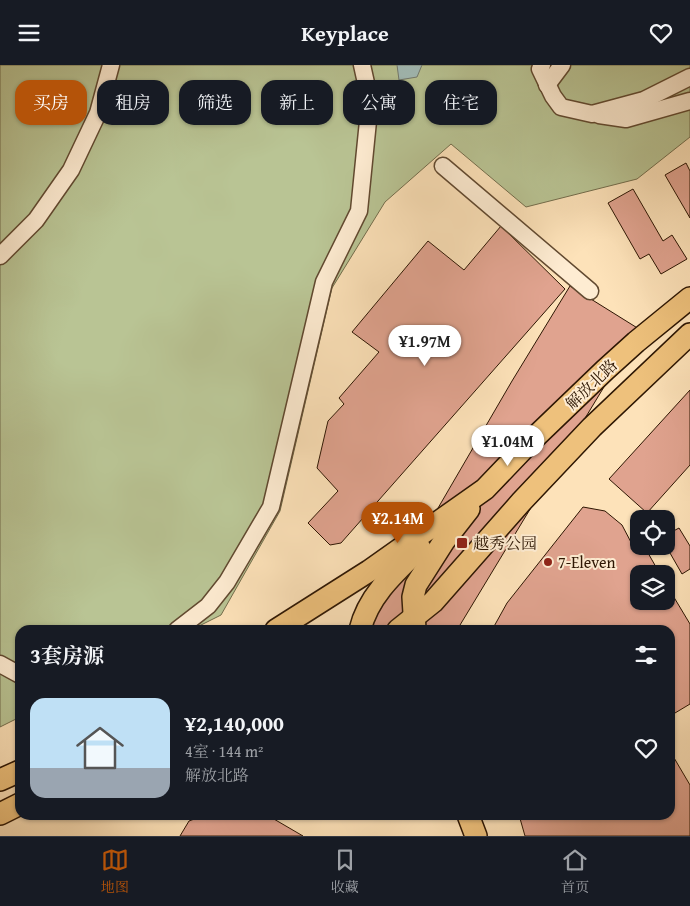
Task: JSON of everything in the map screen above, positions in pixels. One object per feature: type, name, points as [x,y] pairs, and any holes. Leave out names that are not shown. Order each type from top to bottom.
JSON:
[{"type":"main road","name":"解放北路","points":[[284,625],[369,571],[485,489],[529,443],[605,370],[690,298]]},
{"type":"main road","name":"解放北路","points":[[410,625],[433,602],[522,501],[586,434],[690,334]]},
{"type":"main road","points":[[409,625],[416,585],[444,541],[485,489]]},
{"type":"main road","points":[[362,625],[368,606],[382,587],[421,547],[485,489]]},
{"type":"main road","points":[[416,585],[422,596],[433,602]]},
{"type":"main road","points":[[0,780],[15,773]]},
{"type":"main road","points":[[0,814],[15,806]]},
{"type":"main road","points":[[470,820],[476,836]]},
{"type":"street","points":[[0,256],[36,219],[71,170],[98,113],[111,65]]},
{"type":"street","points":[[183,625],[208,606],[227,582],[271,507],[324,282],[359,211],[370,101],[362,65]]},
{"type":"street","points":[[542,65],[540,69],[561,107],[626,119],[690,101]]},
{"type":"street","points":[[548,85],[562,65]]},
{"type":"street","points":[[592,114],[644,100],[690,77]]},
{"type":"street","points":[[444,167],[590,291]]},
{"type":"street","points":[[0,664],[15,672]]},
{"type":"green space","points":[[0,65],[690,65],[690,137],[637,179],[526,207],[451,144],[385,202],[332,288],[280,511],[221,615],[201,625],[15,625],[15,720],[0,727]]},
{"type":"water","points":[[397,65],[422,65],[417,77],[399,80]]},
{"type":"building","points":[[686,163],[690,171],[690,218],[665,175]]},
{"type":"building","points":[[633,189],[663,241],[672,235],[687,259],[661,274],[649,254],[640,259],[608,203]]},
{"type":"building","points":[[501,226],[565,289],[341,543],[330,545],[308,523],[338,491],[317,468],[328,421],[344,404],[339,398],[379,352],[352,332],[428,241],[464,270]]},
{"type":"building","name":"越秀公园","points":[[570,286],[639,329],[460,625],[370,625],[512,381]]},
{"type":"building","points":[[690,390],[690,465],[650,510],[644,510],[609,479]]},
{"type":"building","points":[[583,507],[605,511],[622,525],[630,540],[630,555],[649,555],[655,565],[630,565],[630,610],[675,610],[675,599],[690,624],[690,704],[675,713],[675,625],[495,625],[507,603]]},
{"type":"building","points":[[679,528],[690,546],[690,569],[682,574],[671,555],[675,555],[675,530]]},
{"type":"building","points":[[675,760],[690,785],[690,836],[525,836],[520,820],[675,820]]},
{"type":"building","points":[[276,820],[303,836],[180,836],[189,821]]},
{"type":"place","name":"越秀公园","points":[[462,543]]},
{"type":"place","name":"7-Eleven","points":[[548,562]]}]
